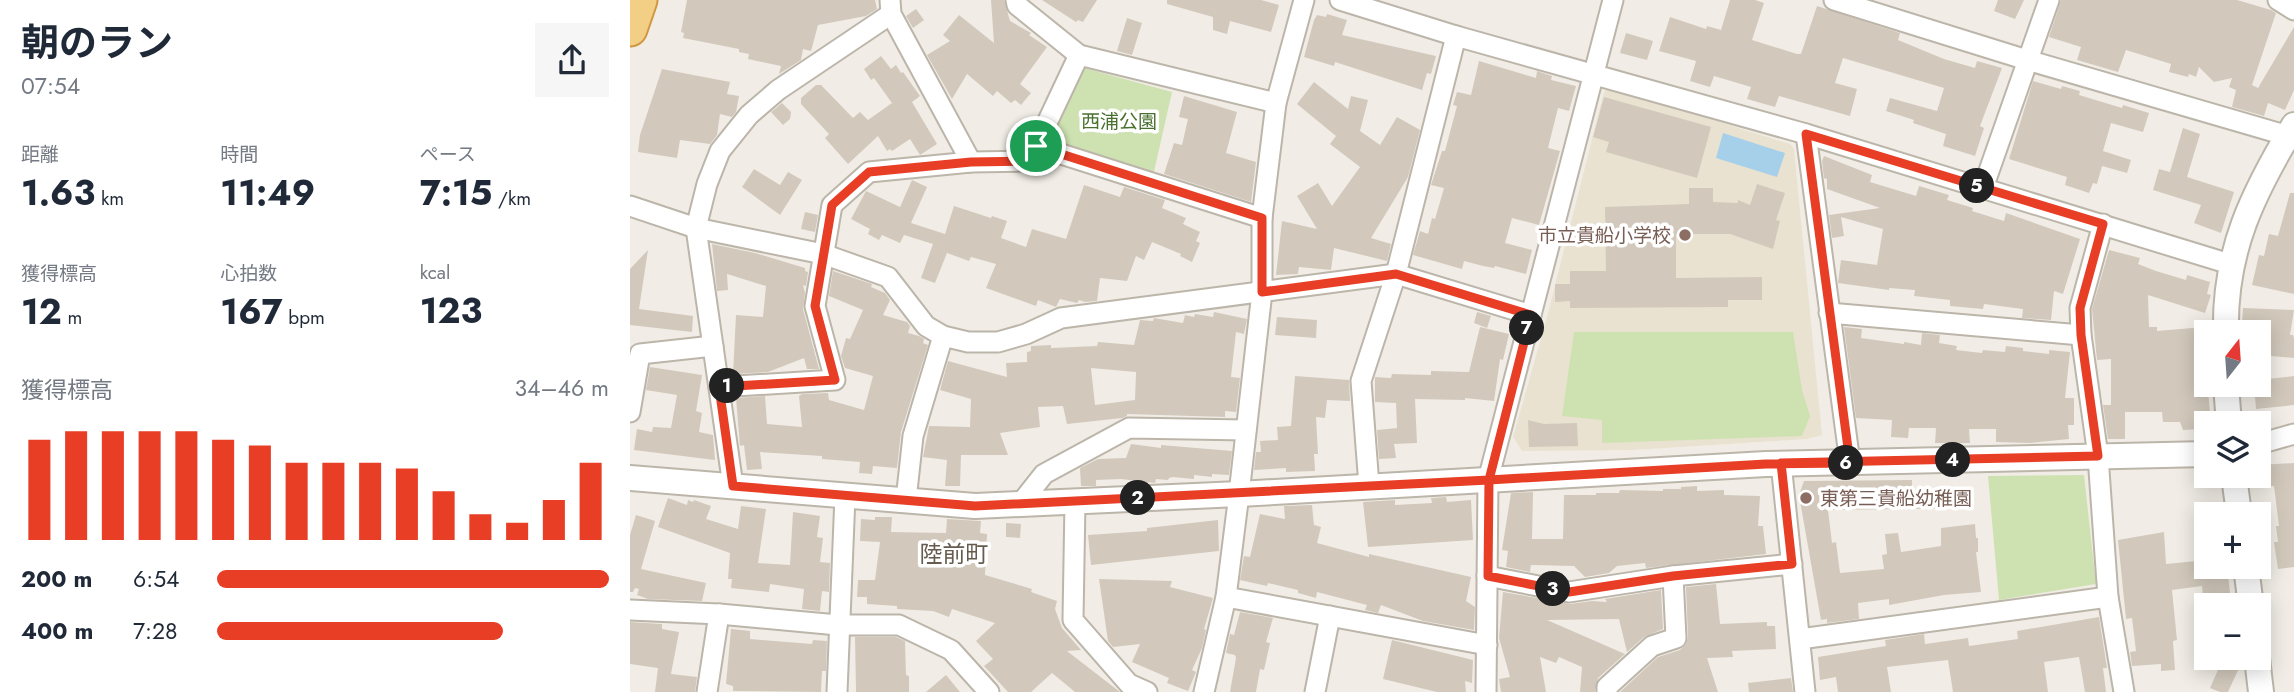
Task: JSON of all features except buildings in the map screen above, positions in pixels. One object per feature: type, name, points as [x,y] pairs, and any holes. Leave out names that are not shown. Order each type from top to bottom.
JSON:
[{"type":"highway","points":[[630,29],[640,0]]},
{"type":"street","points":[[1016,0],[1017,5],[1079,55],[1276,103]]},
{"type":"street","points":[[1204,692],[1226,597],[1247,430],[1262,292],[1262,218],[1276,103],[1304,0]]},
{"type":"street","points":[[1340,0],[1456,36],[1593,72],[1806,134],[2233,265]]},
{"type":"street","points":[[1486,692],[1489,480],[1613,0]]},
{"type":"street","points":[[1835,0],[2027,60],[2292,134],[2267,170],[2240,230],[2225,301],[2226,320]]},
{"type":"street","points":[[1983,188],[2049,0]]},
{"type":"street","points":[[2278,0],[2294,10]]},
{"type":"street","points":[[733,486],[696,228],[707,184],[720,151],[750,115],[778,90],[890,7],[971,162]]},
{"type":"street","points":[[1369,486],[1361,381],[1396,274],[1456,36]]},
{"type":"street","points":[[719,387],[835,380],[815,306],[832,205],[869,172],[971,162],[1029,161],[1079,55]]},
{"type":"street","points":[[1806,134],[1850,463]]},
{"type":"street","points":[[1036,146],[1262,218]]},
{"type":"street","points":[[630,206],[696,228],[823,254],[888,277],[926,326],[943,336],[968,342],[998,342],[1026,334],[1061,318],[1396,274],[1531,315]]},
{"type":"street","points":[[2103,224],[2080,308],[2081,335],[2098,456],[2108,597],[2124,692]]},
{"type":"street","points":[[1829,313],[2081,335]]},
{"type":"street","points":[[906,500],[914,436],[943,336]]},
{"type":"street","points":[[630,412],[640,354],[713,346]]},
{"type":"street","points":[[1021,503],[1044,474],[1129,428],[1247,430]]},
{"type":"street","points":[[2271,441],[2294,434]]},
{"type":"street","points":[[630,478],[975,506],[1781,463],[2194,454]]},
{"type":"street","points":[[1781,463],[1805,692]]},
{"type":"street","points":[[837,692],[845,496]]},
{"type":"street","points":[[1075,501],[1073,620],[1132,689]]},
{"type":"street","points":[[1488,576],[1569,592],[1673,576],[1792,564]]},
{"type":"street","points":[[1607,692],[1607,687],[1652,646],[1676,638],[1673,576]]},
{"type":"street","points":[[1226,597],[1487,645]]},
{"type":"street","points":[[1800,639],[2108,597]]},
{"type":"street","points":[[630,610],[719,614],[838,625],[899,625],[951,650],[989,692]]},
{"type":"street","points":[[707,692],[719,614]]},
{"type":"street","points":[[1315,692],[1330,616]]},
{"type":"street","points":[[2258,670],[2261,692]]},
{"type":"shaded area","name":"市立貴船小学校","points":[[1609,88],[1790,144],[1794,149],[1822,435],[1807,439],[1632,450],[1522,451],[1513,437],[1546,321],[1604,92]]},
{"type":"green space","name":"西浦公園","points":[[1084,68],[1172,92],[1153,176],[1050,141]]},
{"type":"green space","points":[[1574,332],[1793,332],[1802,390],[1810,416],[1802,436],[1602,443],[1602,420],[1562,416]]},
{"type":"green space","points":[[2084,475],[2096,584],[1999,600],[1988,476]]},
{"type":"water","points":[[1723,133],[1785,153],[1777,177],[1716,158]]},
{"type":"place","name":"市立貴船小学校","points":[[1685,235]]},
{"type":"place","name":"東第三貴船幼稚園","points":[[1806,498]]},
{"type":"district","name":"陸前町","points":[[954,554]]},
{"type":"route","points":[[1036,146],[1029,161],[971,162],[869,172],[832,205],[815,306],[835,380],[719,387],[733,486],[975,506],[1489,480],[1488,576],[1569,592],[1673,576],[1792,564],[1781,463],[1850,463],[2098,456],[2081,335],[2080,308],[2103,224],[1806,134],[1850,463],[1766,464],[1489,480],[1531,315],[1396,274],[1262,292],[1262,218],[1036,146]]}]
